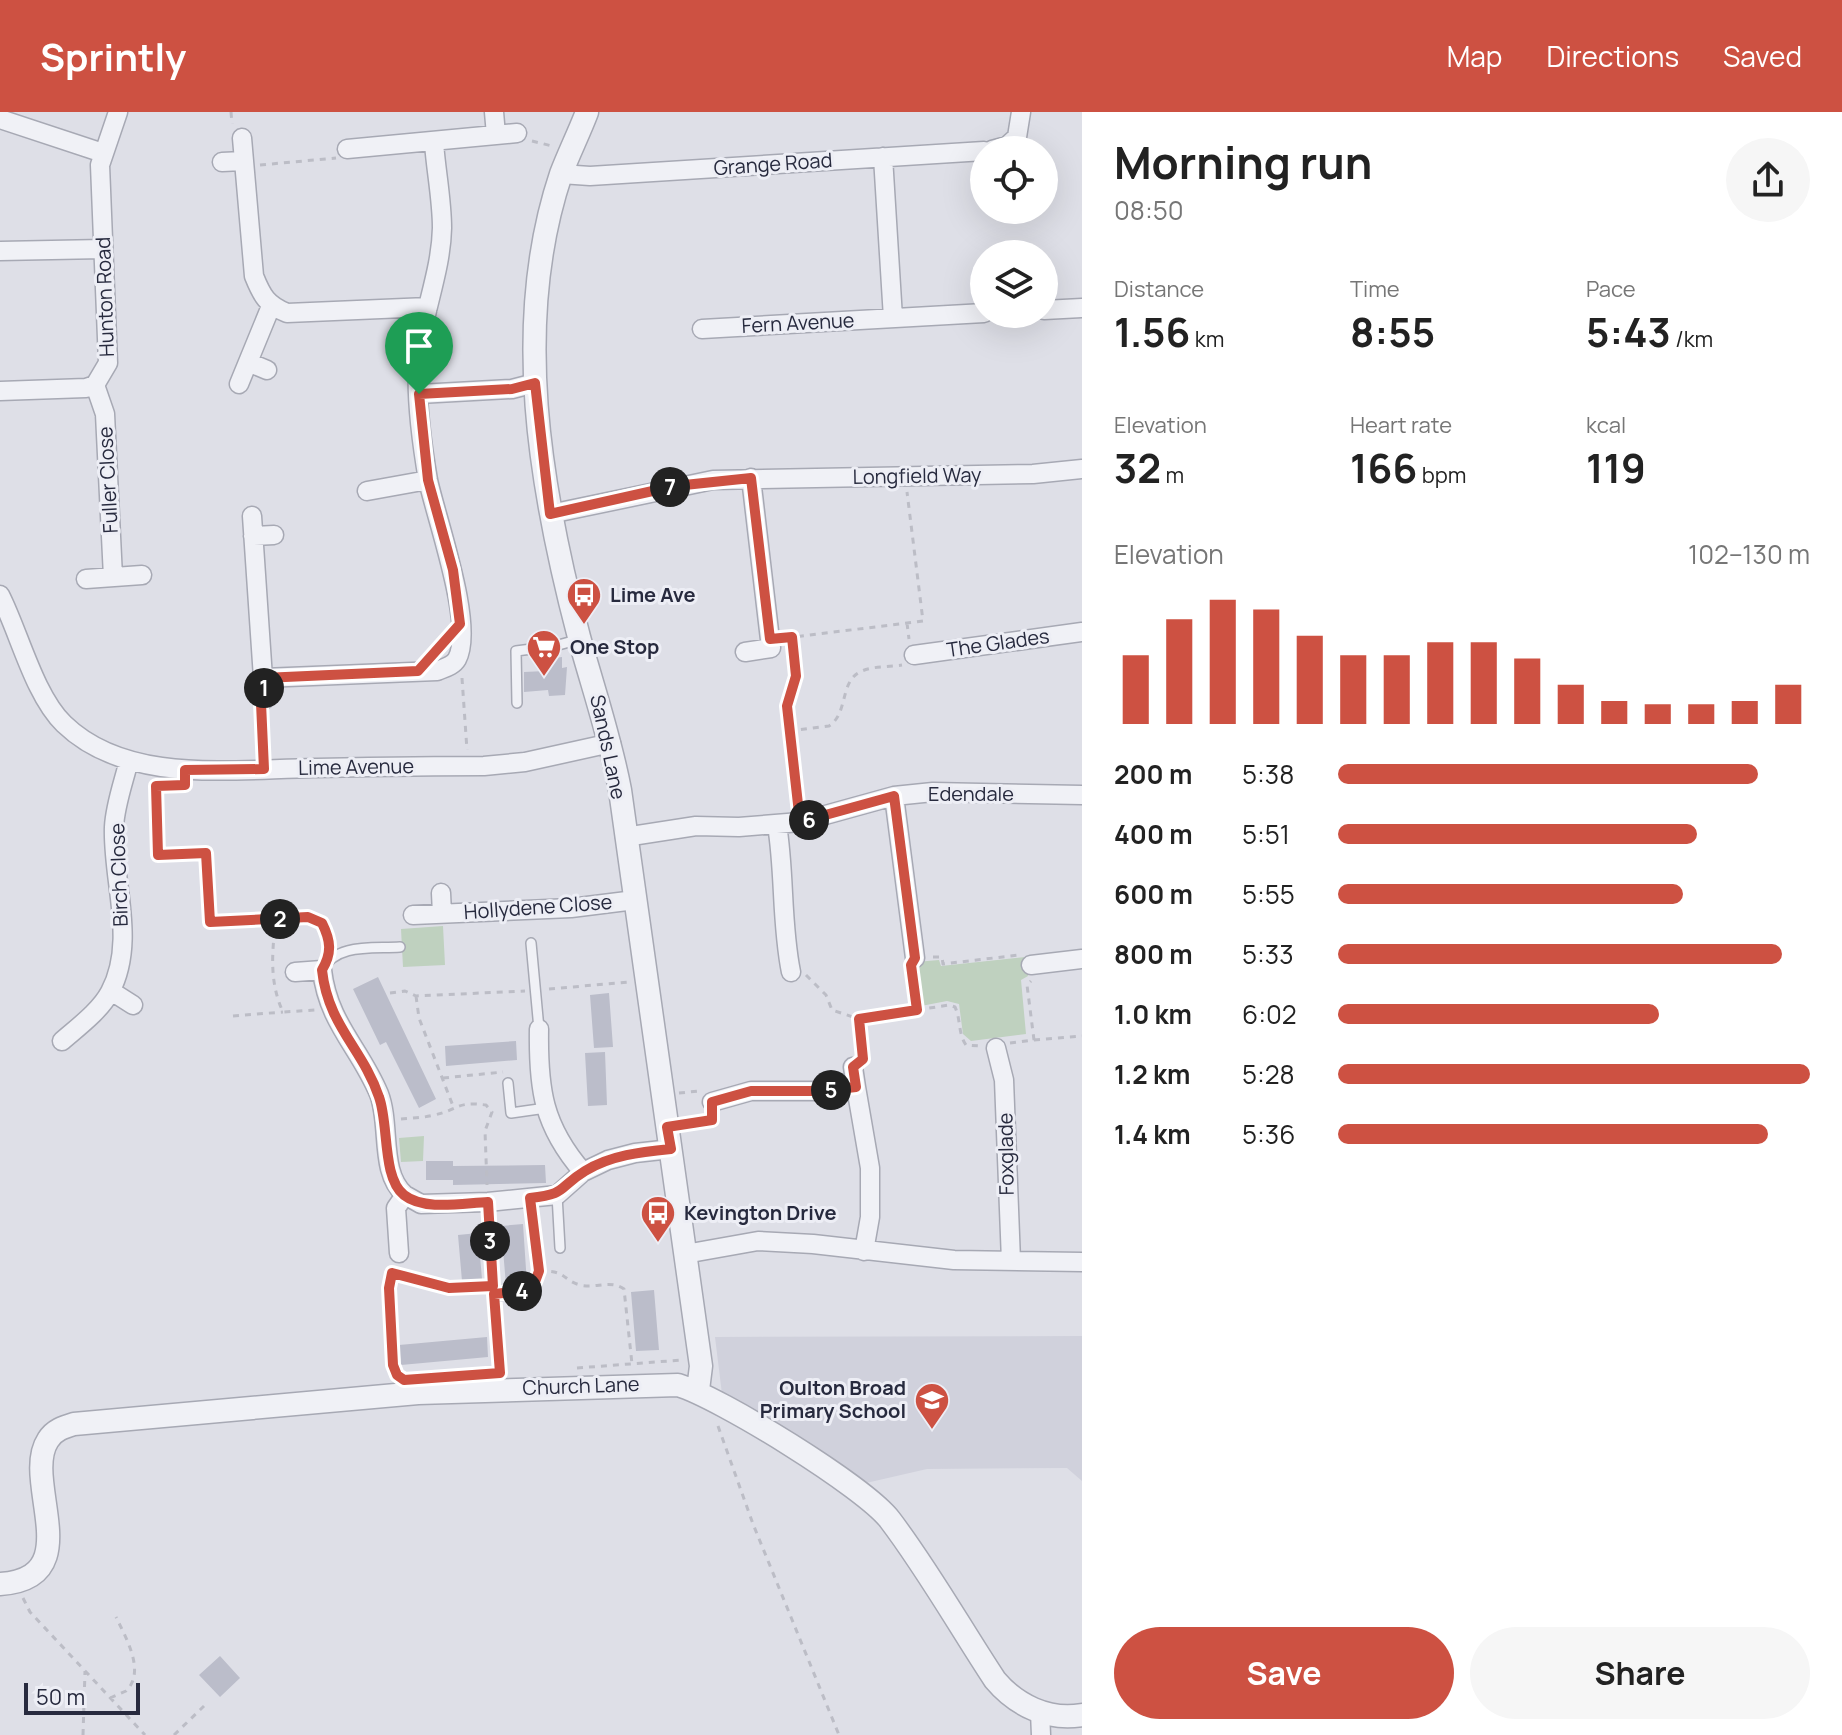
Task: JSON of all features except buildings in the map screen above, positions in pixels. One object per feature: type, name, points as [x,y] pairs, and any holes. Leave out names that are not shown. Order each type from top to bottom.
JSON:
[{"type":"street","name":"Hunton Road","points":[[0,391],[86,388],[95,385],[108,363],[110,351],[100,165],[118,112]]},
{"type":"street","points":[[494,112],[496,135]]},
{"type":"street","name":"Sands Lane","points":[[587,112],[565,165],[546,234],[537,290],[535,383],[550,514],[580,639],[611,743],[701,1366],[698,1390]]},
{"type":"street","points":[[1017,136],[1021,112]]},
{"type":"street","points":[[0,119],[103,153]]},
{"type":"street","points":[[347,149],[517,133]]},
{"type":"street","points":[[242,138],[254,276],[262,297],[271,306],[287,313],[428,307]]},
{"type":"street","points":[[263,678],[418,671],[449,666],[457,658],[462,638],[453,570],[428,480],[419,394],[418,364],[439,262],[442,226],[434,143]]},
{"type":"street","points":[[372,147],[373,167]]},
{"type":"street","name":"Grange Road","points":[[565,165],[590,176],[970,152]]},
{"type":"street","points":[[883,157],[893,318]]},
{"type":"street","points":[[222,162],[244,164]]},
{"type":"street","points":[[0,251],[103,249]]},
{"type":"street","points":[[239,384],[271,306]]},
{"type":"street","points":[[1058,309],[1082,308]]},
{"type":"street","name":"Fern Avenue","points":[[702,329],[970,314]]},
{"type":"street","points":[[248,362],[267,370]]},
{"type":"street","points":[[419,394],[512,389],[535,383]]},
{"type":"street","name":"Fuller Close","points":[[95,385],[105,414],[113,577]]},
{"type":"street","name":"Longfield Way","points":[[550,514],[675,486],[751,478],[1033,474],[1082,469]]},
{"type":"street","points":[[745,652],[771,648],[751,478]]},
{"type":"street","points":[[367,491],[428,480]]},
{"type":"street","points":[[252,516],[264,700]]},
{"type":"street","points":[[253,536],[274,535]]},
{"type":"street","points":[[86,579],[142,575]]},
{"type":"street","name":"Lime Avenue","points":[[0,595],[49,707],[62,723],[92,746],[129,760],[185,770],[468,766],[525,762],[611,743]]},
{"type":"street","name":"The Glades","points":[[914,655],[1082,632]]},
{"type":"street","name":"Birch Close","points":[[62,1041],[111,991],[121,955],[122,911],[114,825],[129,760]]},
{"type":"street","name":"Edendale","points":[[625,837],[696,826],[800,822],[894,796],[933,792],[1082,795]]},
{"type":"street","points":[[894,796],[915,958]]},
{"type":"street","points":[[777,825],[783,864],[783,935],[791,972]]},
{"type":"street","name":"Hollydene Close","points":[[441,893],[442,914]]},
{"type":"street","name":"Hollydene Close","points":[[413,915],[571,908],[635,900]]},
{"type":"street","points":[[1031,965],[1082,959]]},
{"type":"street","points":[[295,972],[326,964],[329,1007],[379,1095],[391,1175],[396,1188],[421,1204],[488,1202],[557,1195],[583,1172],[669,1138]]},
{"type":"street","points":[[111,991],[133,1005]]},
{"type":"street","points":[[539,1029],[538,1068],[546,1108],[562,1148],[583,1172]]},
{"type":"street","name":"Foxglade","points":[[996,1048],[1004,1080],[1011,1261]]},
{"type":"street","points":[[853,1067],[870,1168],[870,1217],[864,1251]]},
{"type":"street","points":[[712,1102],[751,1091],[821,1091],[856,1087]]},
{"type":"street","points":[[399,1253],[396,1208],[405,1195]]},
{"type":"street","points":[[685,1254],[758,1241],[954,1260],[1082,1262]]},
{"type":"street","name":"Church Lane","points":[[8,1584],[34,1574],[44,1562],[48,1546],[43,1456],[47,1440],[58,1429],[74,1424],[418,1393],[655,1383],[678,1385],[698,1390],[838,1477],[888,1517],[995,1680],[1010,1697],[1040,1712]]},
{"type":"street","points":[[1041,1735],[1040,1712],[1070,1717],[1082,1715]]},
{"type":"lane","points":[[517,703],[516,651],[580,639]]},
{"type":"lane","points":[[531,943],[539,1029]]},
{"type":"lane","points":[[326,964],[344,951],[400,947]]},
{"type":"lane","points":[[508,1083],[511,1113],[546,1108]]},
{"type":"lane","points":[[557,1195],[560,1248]]},
{"type":"path","points":[[517,133],[517,142],[535,141],[565,165]]},
{"type":"path","points":[[244,164],[346,157],[347,149]]},
{"type":"path","points":[[770,639],[923,621],[905,476]]},
{"type":"path","points":[[418,671],[460,624]]},
{"type":"path","points":[[792,637],[796,676],[787,706],[800,822]]},
{"type":"path","points":[[789,731],[829,726],[841,713],[848,684],[853,677],[862,671],[911,664],[914,655]]},
{"type":"path","points":[[457,658],[462,674],[468,766]]},
{"type":"path","points":[[264,700],[261,703],[264,769]]},
{"type":"path","points":[[170,786],[156,786],[158,855],[206,853],[210,922],[308,917],[322,923],[329,939],[326,964]]},
{"type":"path","points":[[917,1010],[911,965],[915,958],[942,957],[943,964],[1030,953],[1033,979],[1027,985],[1034,1040]]},
{"type":"path","points":[[791,972],[805,974],[826,995],[832,1010],[859,1019],[949,1005],[955,1007],[966,1045],[996,1048],[1003,1043],[1082,1036]]},
{"type":"path","points":[[390,993],[405,991],[416,996],[419,1018],[453,1106]]},
{"type":"path","points":[[233,1016],[283,1012]]},
{"type":"path","points":[[853,1067],[863,1059],[859,1019]]},
{"type":"path","points":[[443,1078],[507,1071]]},
{"type":"path","points":[[662,1096],[705,1090],[712,1102],[712,1120],[669,1138]]},
{"type":"path","points":[[385,1120],[439,1114],[453,1106],[468,1103],[486,1105],[492,1112],[485,1131],[500,1373]]},
{"type":"path","points":[[494,1294],[532,1290],[539,1271],[530,1198]]},
{"type":"path","points":[[539,1271],[556,1270],[578,1285],[616,1283],[624,1289],[632,1364]]},
{"type":"path","points":[[404,1380],[397,1375],[393,1365],[389,1288],[392,1273],[449,1288],[493,1286]]},
{"type":"path","points":[[573,1368],[685,1360]]},
{"type":"path","points":[[718,1425],[753,1524],[839,1735]]},
{"type":"path","points":[[8,1584],[30,1612],[145,1735]]},
{"type":"path","points":[[110,1698],[126,1691],[134,1678],[133,1657],[116,1617]]},
{"type":"path","points":[[83,1735],[85,1671]]},
{"type":"path","points":[[174,1735],[204,1706]]},
{"type":"shaded area","name":"Oulton Broad Primary School","points":[[1082,1336],[1082,1481],[1067,1468],[927,1469],[866,1483],[722,1394],[715,1337]]},
{"type":"green space","points":[[443,926],[445,965],[403,967],[401,929]]},
{"type":"green space","points":[[1025,957],[1028,976],[1021,980],[1026,1034],[971,1041],[963,1034],[959,1004],[947,1001],[921,1006],[916,962],[939,960],[941,966]]},
{"type":"green space","points":[[424,1136],[423,1161],[401,1162],[399,1138]]},
{"type":"place","name":"Lime Ave","points":[[584,626]]},
{"type":"place","name":"One Stop","points":[[544,678]]},
{"type":"place","name":"Kevington Drive","points":[[658,1244]]},
{"type":"place","name":"Oulton Broad Primary School","points":[[932,1431]]},
{"type":"route","points":[[535,383],[550,514],[675,486],[751,478],[770,639],[792,637],[796,676],[787,706],[800,822],[894,796],[915,958],[911,965],[917,1010],[859,1019],[863,1059],[853,1067],[856,1087],[821,1091],[751,1091],[712,1102],[712,1120],[667,1127],[671,1149],[608,1160],[583,1172],[557,1195],[530,1198],[539,1271],[532,1290],[494,1294],[500,1373],[404,1380],[397,1375],[393,1365],[389,1288],[392,1273],[449,1288],[493,1286],[488,1202],[421,1204],[396,1188],[391,1175],[387,1131],[379,1095],[329,1007],[324,990],[322,970],[330,957],[329,939],[322,923],[308,917],[210,922],[206,853],[158,855],[156,786],[185,785],[185,770],[264,769],[263,678],[418,671],[460,624],[453,570],[428,480],[419,394],[512,389],[535,383]]}]
